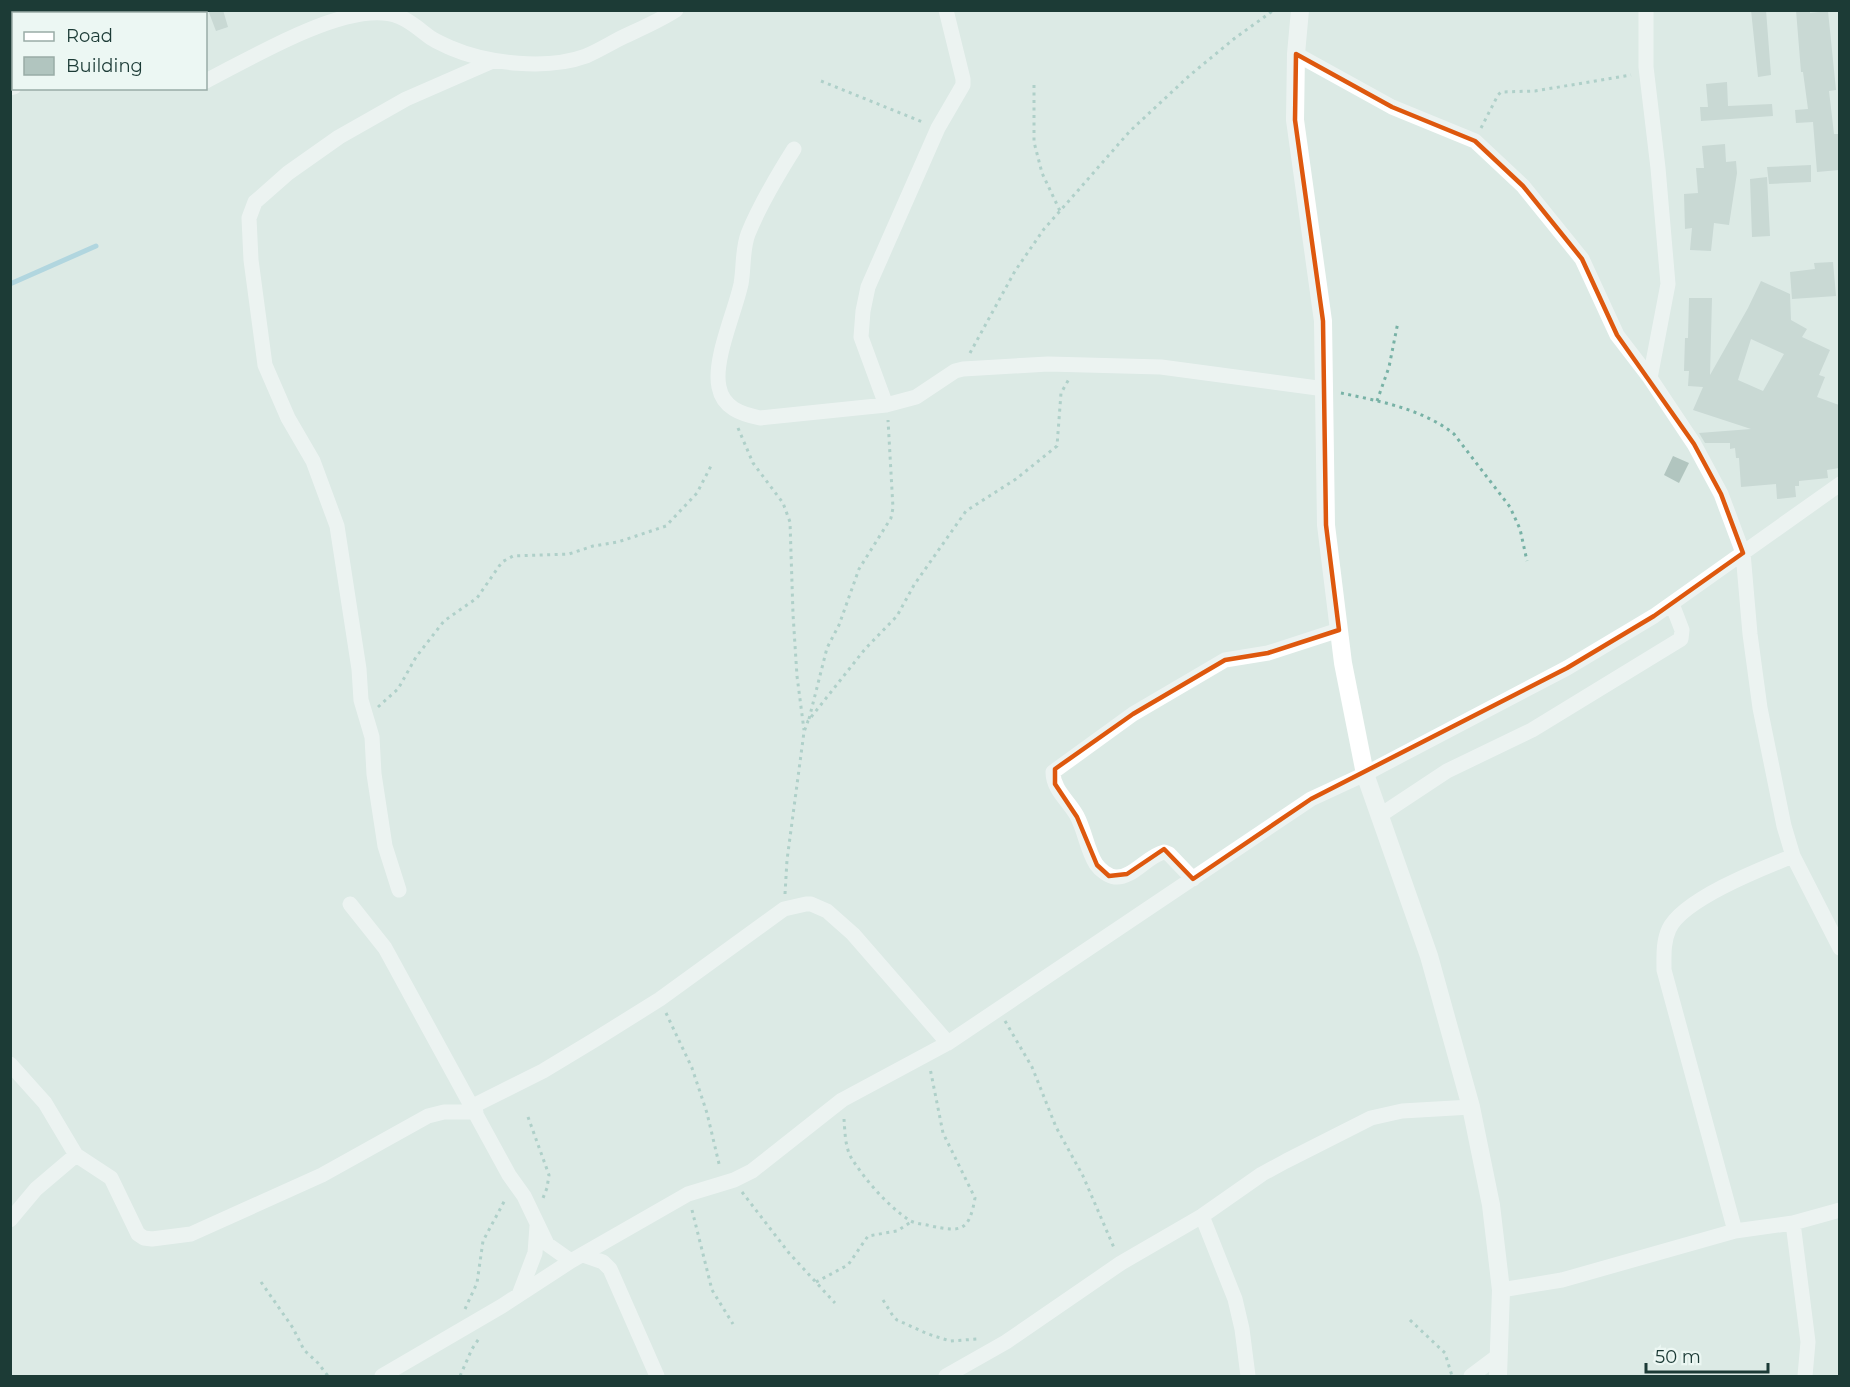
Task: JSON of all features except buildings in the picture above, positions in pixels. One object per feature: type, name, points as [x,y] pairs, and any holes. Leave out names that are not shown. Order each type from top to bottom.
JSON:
[{"type":"street","points":[[207,80],[280,43],[327,23],[382,12],[404,18],[433,40],[468,55],[493,61],[552,63],[585,56],[676,10]]},
{"type":"street","points":[[885,405],[873,366],[862,344],[860,330],[868,287],[938,128],[963,82],[946,10]]},
{"type":"street","points":[[1300,10],[1296,54],[1295,120],[1323,321],[1326,525],[1343,663],[1365,774],[1429,956],[1471,1107],[1491,1205],[1501,1290],[1498,1377]]},
{"type":"street","points":[[1646,10],[1646,67],[1668,284],[1650,378]]},
{"type":"street","points":[[1296,54],[1402,112],[1475,141],[1523,186],[1574,248],[1589,272],[1617,335],[1650,378],[1694,444],[1716,483],[1743,553],[1750,634],[1760,708],[1784,825],[1793,856],[1838,938]]},
{"type":"street","points":[[399,890],[385,846],[374,774],[373,742],[360,693],[359,669],[337,526],[313,461],[280,401],[265,365],[251,260],[249,218],[255,202],[288,173],[339,137],[406,99],[493,61]]},
{"type":"street","points":[[794,149],[768,191],[746,237],[741,282],[721,355],[718,386],[722,397],[731,408],[741,414],[760,418],[885,405],[916,396],[955,371],[1048,364],[1161,367],[1324,390]]},
{"type":"street","points":[[382,1377],[577,1258],[688,1194],[734,1180],[752,1171],[842,1100],[948,1043],[1311,799],[1365,774],[1567,668],[1672,604],[1839,484]]},
{"type":"street","points":[[1379,816],[1447,771],[1532,730],[1682,639],[1682,630],[1672,604]]},
{"type":"street","points":[[1193,879],[1169,854],[1164,852],[1157,854],[1128,874],[1118,878],[1109,876],[1097,865],[1077,817],[1055,784],[1053,772],[1133,714],[1225,660],[1268,653],[1339,630]]},
{"type":"street","points":[[1735,1231],[1664,970],[1664,946],[1669,928],[1675,920],[1699,901],[1745,876],[1793,856]]},
{"type":"street","points":[[10,1064],[45,1103],[76,1155],[111,1178],[138,1234],[152,1239],[191,1234],[322,1175],[428,1116],[474,1109],[543,1071],[660,999],[784,909],[806,903],[827,911],[853,934],[948,1043]]},
{"type":"street","points":[[350,904],[385,948],[536,1220],[547,1244],[577,1258],[603,1262],[610,1269],[657,1377]]},
{"type":"street","points":[[946,1377],[1006,1342],[1121,1263],[1202,1216],[1262,1174],[1371,1118],[1402,1111],[1471,1107]]},
{"type":"street","points":[[10,1220],[36,1190],[76,1155]]},
{"type":"street","points":[[1501,1290],[1562,1280],[1735,1231],[1793,1224],[1839,1210]]},
{"type":"street","points":[[1202,1216],[1235,1299],[1242,1329],[1248,1377]]},
{"type":"street","points":[[519,1295],[535,1253],[536,1220]]},
{"type":"street","points":[[1793,1224],[1808,1342],[1805,1377]]},
{"type":"street","points":[[1471,1377],[1498,1355]]},
{"type":"path","points":[[963,369],[1015,271],[1044,229],[1130,131],[1155,107],[1189,76],[1274,10]]},
{"type":"path","points":[[1475,141],[1501,92],[1535,91],[1617,79],[1629,76],[1646,67]]},
{"type":"path","points":[[821,81],[938,128]]},
{"type":"path","points":[[1034,85],[1034,142],[1042,173],[1060,211]]},
{"type":"path","points":[[1377,401],[1389,367],[1398,322]]},
{"type":"path","points":[[808,721],[865,649],[897,616],[914,585],[966,511],[1016,479],[1057,446],[1061,393],[1067,381],[1082,364]]},
{"type":"path","points":[[1324,390],[1377,401],[1422,415],[1446,427],[1454,434],[1510,507],[1520,529],[1527,561]]},
{"type":"path","points":[[784,909],[787,860],[804,732],[827,648],[839,625],[859,569],[891,518],[893,508],[890,434],[885,405]]},
{"type":"path","points":[[737,427],[753,463],[783,504],[790,522],[796,656],[804,732]]},
{"type":"path","points":[[367,723],[378,705],[398,689],[416,657],[440,625],[477,598],[502,562],[513,556],[569,554],[593,546],[618,542],[666,526],[697,493],[712,464]]},
{"type":"path","points":[[660,999],[692,1068],[707,1113],[719,1167],[734,1180],[752,1207],[835,1303]]},
{"type":"path","points":[[999,1009],[1032,1067],[1056,1127],[1083,1176],[1121,1263]]},
{"type":"path","points":[[842,1100],[845,1133],[852,1159],[886,1200],[911,1222],[955,1230],[962,1227],[968,1219],[974,1200],[943,1133],[927,1055]]},
{"type":"path","points":[[528,1117],[549,1175],[536,1220]]},
{"type":"path","points":[[453,1335],[477,1283],[483,1241],[515,1183]]},
{"type":"path","points":[[688,1194],[712,1290],[733,1324]]},
{"type":"path","points":[[816,1282],[848,1265],[868,1236],[897,1231],[911,1222]]},
{"type":"path","points":[[261,1282],[293,1328],[304,1350],[318,1363],[328,1377]]},
{"type":"path","points":[[883,1300],[897,1320],[940,1339],[981,1339],[1006,1342]]},
{"type":"path","points":[[1410,1320],[1445,1353],[1452,1377]]},
{"type":"path","points":[[460,1377],[472,1348],[482,1335]]},
{"type":"highlighted area","points":[[1296,54],[1392,107],[1475,141],[1523,186],[1582,259],[1617,335],[1694,444],[1721,494],[1743,553],[1654,616],[1567,668],[1311,799],[1193,879],[1164,849],[1127,874],[1109,876],[1097,865],[1077,817],[1055,784],[1055,769],[1133,714],[1225,660],[1268,653],[1339,630],[1326,525],[1323,321],[1295,120]]},
{"type":"waterway","points":[[10,284],[96,246]]}]
